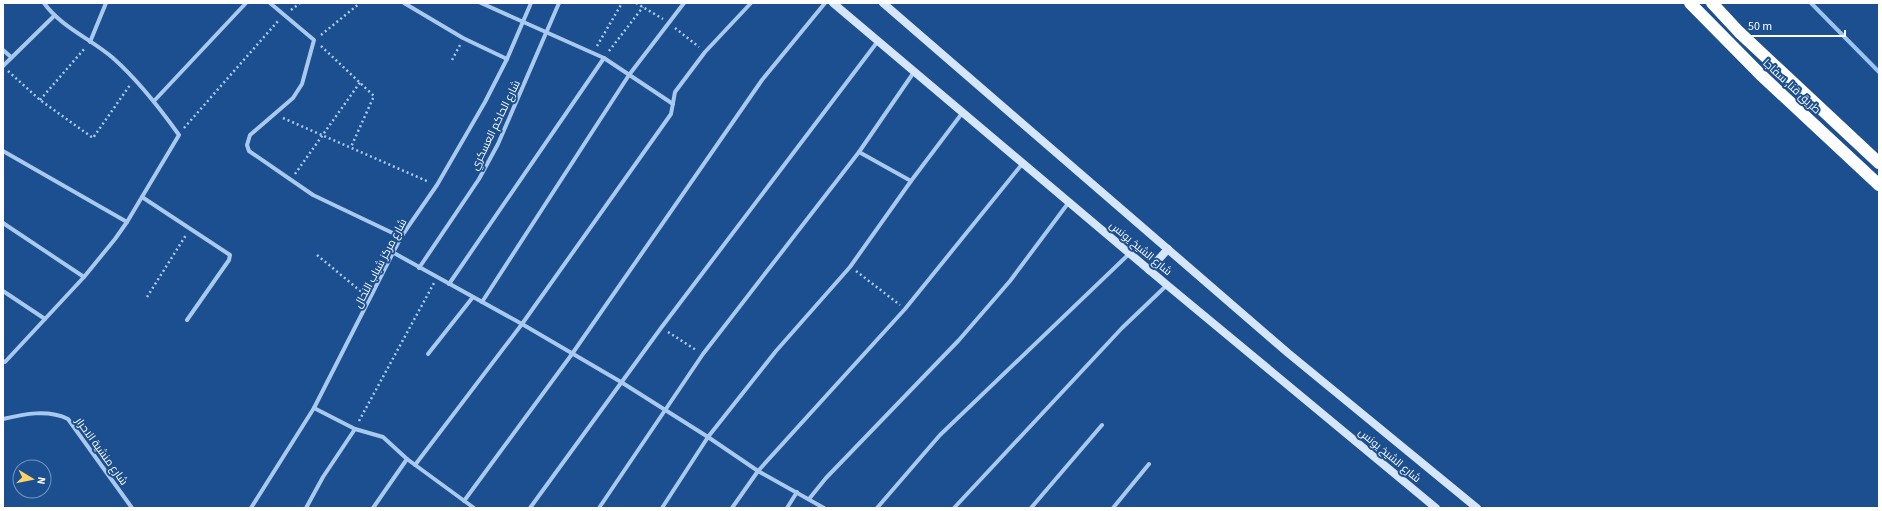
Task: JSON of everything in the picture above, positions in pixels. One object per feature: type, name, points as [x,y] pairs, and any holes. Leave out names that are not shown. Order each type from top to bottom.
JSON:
[{"type":"highway","name":"طريق قنا, سفاجا","points":[[1690,3],[1761,75],[1879,185]]},
{"type":"highway","name":"طريق قنا, سفاجا","points":[[1712,3],[1739,32],[1879,163]]},
{"type":"street","points":[[4,362],[84,277],[127,222],[179,134],[154,101],[134,79],[112,58],[54,16],[44,3]]},
{"type":"street","points":[[90,42],[106,3]]},
{"type":"street","points":[[154,101],[246,3]]},
{"type":"street","points":[[270,3],[285,14],[314,40],[302,84],[293,98],[250,135],[247,145],[249,151],[313,195],[402,237]]},
{"type":"street","points":[[404,3],[463,38],[508,59]]},
{"type":"street","points":[[481,3],[604,58],[673,104]]},
{"type":"street","name":"شارع مركز شباب النحال","points":[[251,508],[314,408],[402,237],[437,185],[462,144],[508,59],[531,3]]},
{"type":"street","name":"شارع الحاكم العسكري","points":[[419,268],[472,190],[498,144],[560,3]]},
{"type":"street","points":[[482,302],[629,75],[684,3]]},
{"type":"street","points":[[415,465],[522,324],[671,114],[675,92],[705,52],[751,3]]},
{"type":"street","points":[[464,501],[572,354],[762,80],[825,3]]},
{"type":"street","name":"شارع الشيخ يونس","points":[[833,3],[1149,270],[1436,508]]},
{"type":"street","name":"شارع الشيخ يونس","points":[[883,3],[1288,353],[1477,508]]},
{"type":"street","points":[[3,66],[54,16]]},
{"type":"street","points":[[530,508],[661,328],[878,41]]},
{"type":"street","points":[[3,50],[11,57]]},
{"type":"street","points":[[449,284],[604,58]]},
{"type":"street","points":[[599,508],[703,354],[860,152],[914,72]]},
{"type":"street","points":[[662,508],[708,437],[776,351],[850,267],[911,181],[963,112]]},
{"type":"street","points":[[3,151],[127,222]]},
{"type":"street","points":[[860,152],[911,181]]},
{"type":"street","points":[[732,508],[758,472],[905,309],[1022,163]]},
{"type":"street","points":[[142,197],[230,255],[187,320]]},
{"type":"street","points":[[810,499],[826,478],[958,340],[1010,281],[1069,202]]},
{"type":"street","points":[[3,223],[84,277]]},
{"type":"street","points":[[1149,270],[1168,249]]},
{"type":"street","points":[[394,253],[522,324],[621,382],[708,437],[758,472],[824,508]]},
{"type":"street","points":[[877,508],[940,435],[1130,254]]},
{"type":"street","points":[[954,508],[1122,328],[1167,285]]},
{"type":"street","points":[[3,291],[45,319]]},
{"type":"street","points":[[428,354],[473,297]]},
{"type":"street","points":[[314,408],[355,428],[383,437],[407,459],[474,508]]},
{"type":"street","name":"شارع منشية الاحرار","points":[[3,419],[49,413],[68,419],[132,508]]},
{"type":"street","points":[[1031,508],[1102,425]]},
{"type":"street","points":[[306,508],[355,428]]},
{"type":"street","points":[[373,508],[407,459]]},
{"type":"street","points":[[1113,508],[1149,464]]},
{"type":"street","points":[[787,508],[797,492]]},
{"type":"path","points":[[179,134],[285,14],[300,3]]},
{"type":"path","points":[[351,147],[374,99],[374,93],[314,40],[360,3]]},
{"type":"path","points":[[593,53],[622,3]]},
{"type":"path","points":[[636,3],[642,8],[668,22],[705,52]]},
{"type":"path","points":[[604,58],[642,8]]},
{"type":"path","points":[[452,60],[463,38]]},
{"type":"path","points":[[40,100],[90,42]]},
{"type":"path","points":[[3,66],[40,100],[93,138],[134,79]]},
{"type":"path","points":[[290,180],[361,81]]},
{"type":"path","points":[[275,114],[437,185]]},
{"type":"path","points":[[147,297],[190,229]]},
{"type":"path","points":[[317,256],[370,300]]},
{"type":"path","points":[[850,267],[905,309]]},
{"type":"path","points":[[355,428],[437,278]]},
{"type":"path","points":[[661,328],[703,354]]},
{"type":"waterway","points":[[1811,3],[1879,72]]}]
